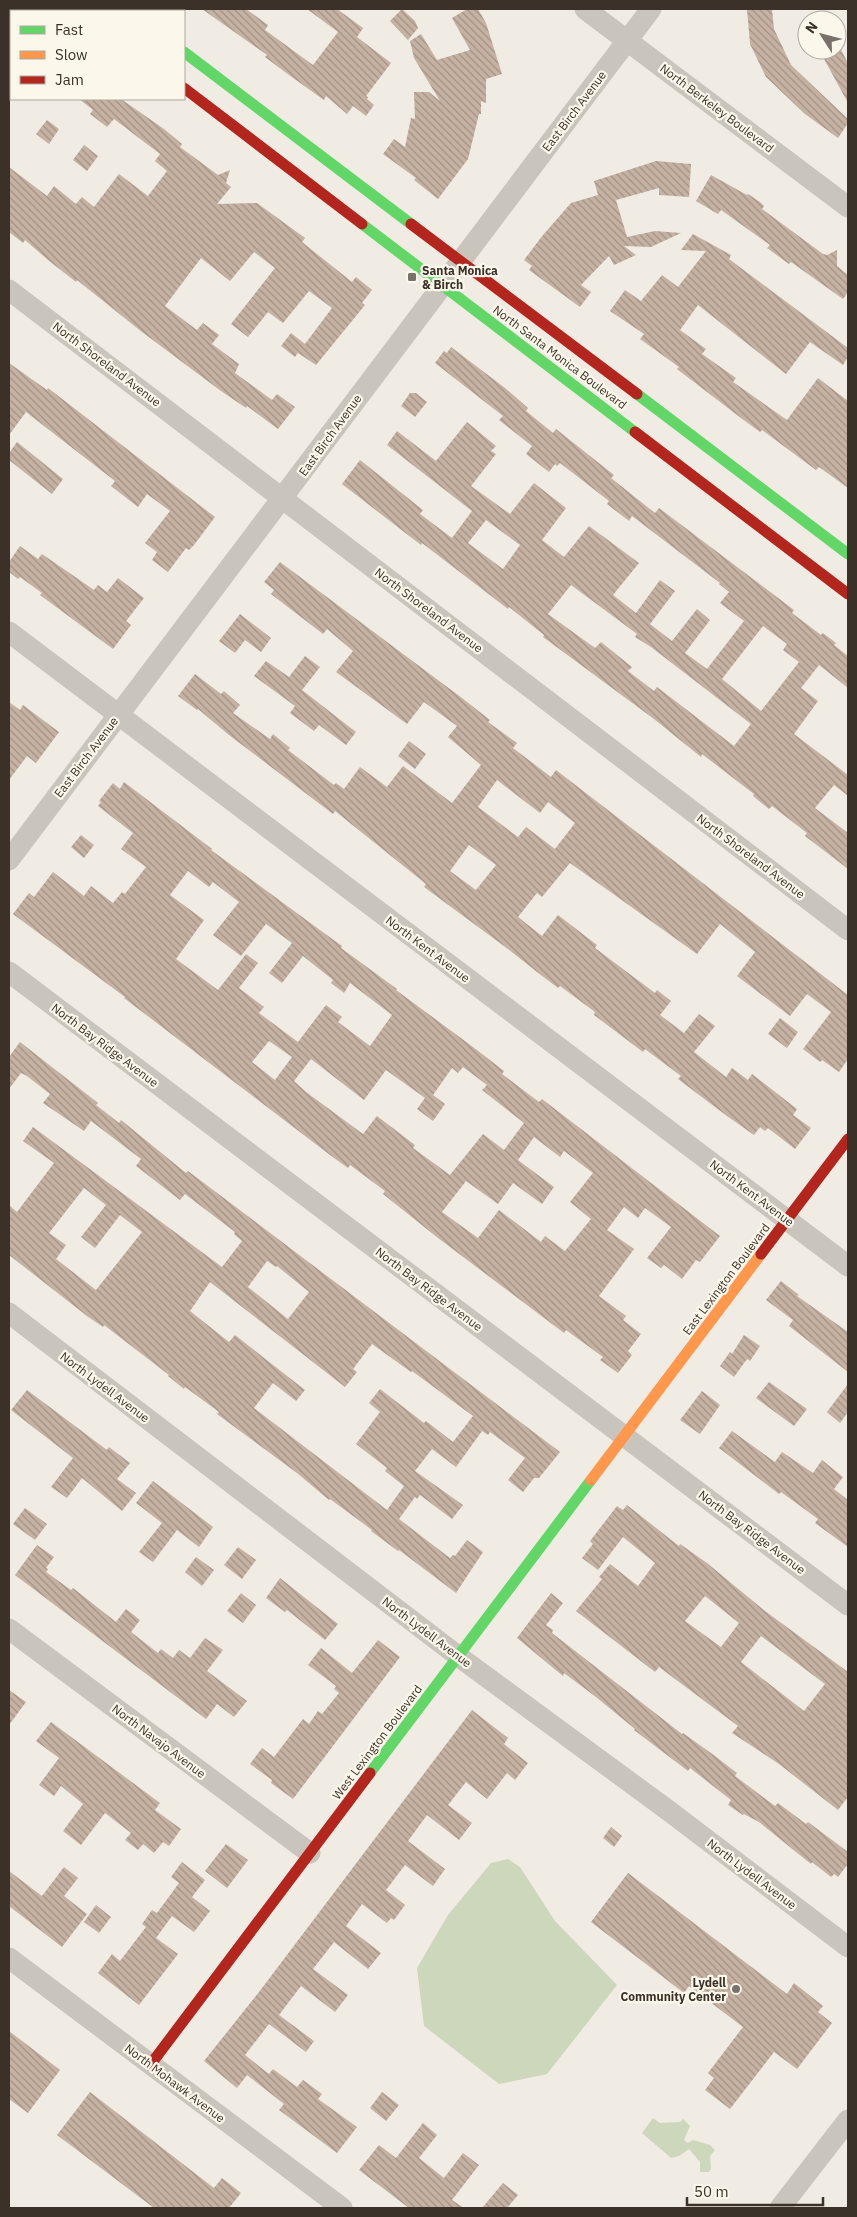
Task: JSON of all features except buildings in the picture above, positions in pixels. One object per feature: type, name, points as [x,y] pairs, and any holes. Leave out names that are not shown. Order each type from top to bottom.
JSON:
[{"type":"street","name":"North Berkeley Boulevard","points":[[585,9],[848,207]]},
{"type":"street","name":"East Birch Avenue","points":[[9,860],[651,9]]},
{"type":"street","name":"North Santa Monica Boulevard","points":[[185,53],[848,554]]},
{"type":"street","name":"North Santa Monica Boulevard","points":[[185,89],[848,594]]},
{"type":"street","name":"North Shoreland Avenue","points":[[9,290],[848,930]]},
{"type":"street","name":"North Kent Avenue","points":[[9,632],[848,1266]]},
{"type":"street","name":"North Bay Ridge Avenue","points":[[9,972],[848,1605]]},
{"type":"street","name":"East Lexington Boulevard","points":[[625,1436],[848,1139]]},
{"type":"street","name":"North Lydell Avenue","points":[[9,1313],[458,1656],[669,1811],[848,1947]]},
{"type":"street","name":"West Lexington Boulevard","points":[[150,2064],[625,1436]]},
{"type":"street","name":"North Navajo Avenue","points":[[9,1629],[310,1853]]},
{"type":"street","name":"North Mohawk Avenue","points":[[9,1958],[342,2208]]},
{"type":"street","points":[[780,2208],[848,2120]]},
{"type":"green space","points":[[508,1859],[520,1867],[555,1921],[617,1985],[547,2074],[499,2084],[424,2026],[417,1968],[448,1915],[491,1863]]},
{"type":"green space","points":[[653,2118],[660,2123],[680,2122],[683,2119],[690,2126],[684,2140],[688,2143],[693,2140],[710,2145],[715,2150],[710,2156],[711,2169],[709,2172],[700,2172],[700,2162],[689,2149],[679,2156],[671,2158],[642,2133]]},
{"type":"traffic: fast","points":[[185,53],[411,224]]},
{"type":"traffic: fast","points":[[362,224],[635,432]]},
{"type":"traffic: fast","points":[[637,394],[848,554]]},
{"type":"traffic: fast","points":[[370,1773],[591,1480]]},
{"type":"traffic: slow","points":[[591,1480],[761,1254]]},
{"type":"traffic: jam","points":[[185,89],[362,224]]},
{"type":"traffic: jam","points":[[411,224],[637,394]]},
{"type":"traffic: jam","points":[[635,432],[848,594]]},
{"type":"traffic: jam","points":[[761,1254],[848,1139]]},
{"type":"traffic: jam","points":[[151,2064],[370,1773]]},
{"type":"place","name":"Santa Monica & Birch","points":[[412,277]]},
{"type":"place","name":"Lydell Community Center","points":[[736,1989]]}]
